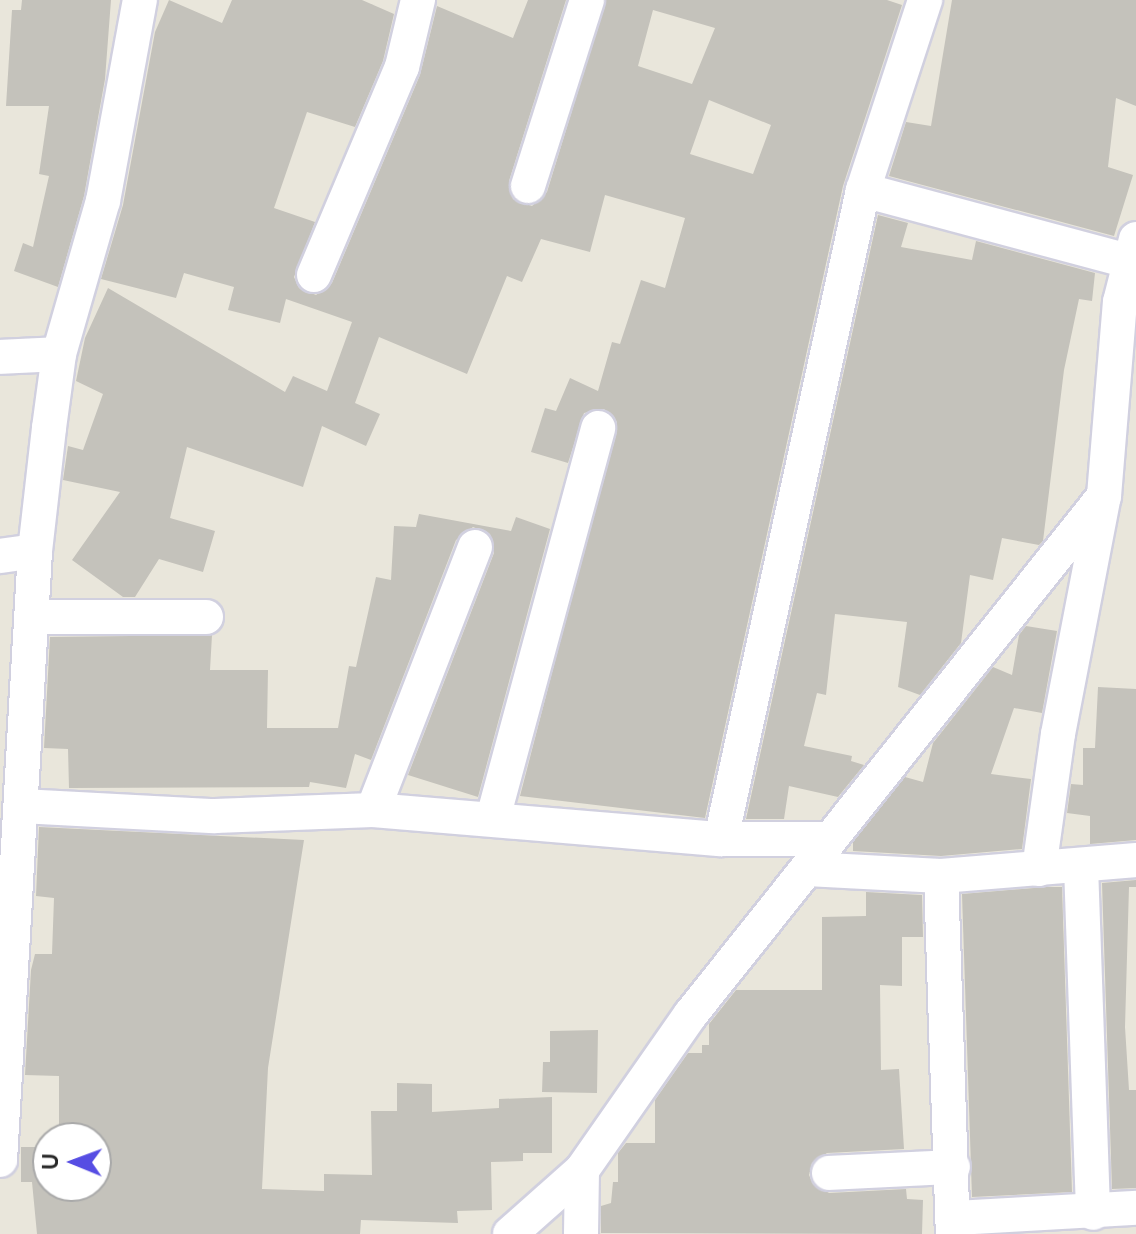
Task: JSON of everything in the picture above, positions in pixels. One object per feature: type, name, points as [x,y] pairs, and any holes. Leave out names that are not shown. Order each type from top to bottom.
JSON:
[{"type":"street","points":[[0,1160],[21,806],[12,745],[32,617],[14,554],[59,354],[103,201],[140,0]]},
{"type":"street","points":[[314,275],[402,67],[418,0]]},
{"type":"street","points":[[528,186],[587,0]]},
{"type":"street","points":[[721,839],[863,190],[925,0]]},
{"type":"street","points":[[863,190],[1134,254],[1120,302],[1104,496],[1058,734],[1039,869]]},
{"type":"street","points":[[0,357],[59,354]]},
{"type":"street","points":[[493,818],[598,428]]},
{"type":"street","points":[[510,1234],[582,1170],[691,1014],[1104,496]]},
{"type":"street","points":[[373,810],[475,547]]},
{"type":"street","points":[[32,617],[206,617]]},
{"type":"street","points":[[21,806],[215,816],[373,810],[721,839],[830,839]]},
{"type":"street","points":[[807,869],[941,876],[1136,860]]},
{"type":"street","points":[[1081,866],[1093,1213]]},
{"type":"street","points":[[941,876],[954,1226],[1136,1208]]},
{"type":"street","points":[[829,1173],[953,1167]]},
{"type":"street","points":[[581,1234],[582,1170]]},
{"type":"building","points":[[22,0],[111,0],[105,79],[84,196],[58,287],[14,271],[23,243],[33,247],[49,176],[39,174],[49,106],[6,106],[12,10],[21,10]]},
{"type":"building","points":[[169,0],[222,23],[232,0],[362,0],[394,14],[383,61],[355,127],[307,112],[274,208],[315,222],[294,277],[299,288],[316,295],[332,283],[420,75],[437,6],[513,38],[528,0],[566,0],[509,181],[513,199],[532,206],[547,192],[606,0],[887,0],[902,5],[843,186],[705,818],[520,796],[617,422],[604,409],[584,413],[568,463],[531,452],[545,408],[556,411],[570,378],[598,391],[612,342],[620,344],[641,280],[665,288],[685,218],[605,195],[590,252],[541,239],[522,282],[507,276],[467,374],[379,337],[355,403],[380,414],[366,446],[322,426],[303,487],[187,447],[170,518],[215,531],[203,572],[159,559],[135,597],[123,597],[72,560],[120,492],[63,480],[68,446],[83,450],[103,394],[76,381],[85,338],[108,288],[285,392],[293,376],[327,391],[352,322],[286,299],[280,323],[228,310],[234,287],[184,273],[176,298],[101,279],[123,205],[155,32]],"holes":[[[653,10],[715,28],[692,84],[638,66]],[[709,100],[771,125],[753,174],[690,154]]]},
{"type":"building","points":[[952,0],[1136,0],[1136,106],[1116,98],[1108,167],[1133,175],[1114,236],[889,176],[906,122],[931,126]]},
{"type":"building","points":[[878,215],[908,223],[901,247],[972,260],[976,241],[1095,273],[1092,301],[1079,299],[1064,370],[1043,541],[1039,545],[1002,538],[993,580],[970,575],[961,643],[920,695],[898,687],[907,622],[835,614],[826,695],[817,693],[804,746],[852,756],[851,761],[864,765],[838,797],[789,786],[784,819],[746,819]]},
{"type":"building","points":[[419,514],[511,531],[516,517],[550,529],[478,797],[408,775],[494,553],[490,534],[473,527],[456,540],[371,760],[355,754],[346,788],[310,782],[309,787],[69,788],[68,749],[44,748],[50,637],[212,635],[210,670],[268,670],[267,728],[338,728],[349,666],[356,667],[376,577],[391,580],[394,526],[416,527]]},
{"type":"building","points":[[1026,626],[1057,631],[1042,713],[1014,708],[991,774],[1031,779],[1022,849],[941,856],[853,851],[853,842],[905,777],[923,782],[933,743],[993,667],[1012,675],[1019,635]]},
{"type":"building","points":[[1098,687],[1136,689],[1136,840],[1090,844],[1090,816],[1067,813],[1071,784],[1083,785],[1083,748],[1095,748]]},
{"type":"building","points":[[39,827],[304,840],[268,1068],[262,1189],[324,1191],[324,1174],[372,1175],[371,1111],[397,1111],[397,1083],[432,1084],[432,1112],[499,1108],[499,1099],[552,1097],[552,1153],[523,1153],[523,1161],[491,1162],[492,1210],[457,1211],[458,1223],[361,1220],[360,1234],[37,1234],[34,1202],[112,1202],[112,1122],[59,1122],[59,1076],[25,1075],[31,970],[35,954],[52,954],[54,898],[36,896]]},
{"type":"building","points":[[1136,880],[1136,887],[1129,887],[1125,1027],[1129,1090],[1136,1090],[1136,1188],[1112,1189],[1102,883]]},
{"type":"building","points":[[1062,887],[1072,1192],[972,1197],[962,894]]},
{"type":"building","points":[[866,892],[922,895],[923,937],[902,937],[902,986],[880,985],[881,1070],[899,1069],[904,1149],[827,1153],[812,1163],[809,1175],[813,1184],[829,1193],[906,1189],[907,1199],[923,1200],[922,1234],[601,1233],[601,1206],[611,1203],[613,1182],[618,1182],[618,1153],[626,1143],[655,1143],[655,1100],[688,1053],[702,1053],[702,1045],[709,1045],[709,1024],[736,990],[822,990],[822,917],[866,916]]},
{"type":"building","points":[[598,1030],[597,1093],[542,1092],[543,1062],[550,1062],[550,1031]]},
{"type":"building","points":[[21,1147],[32,1147],[32,1182],[21,1182]]}]
